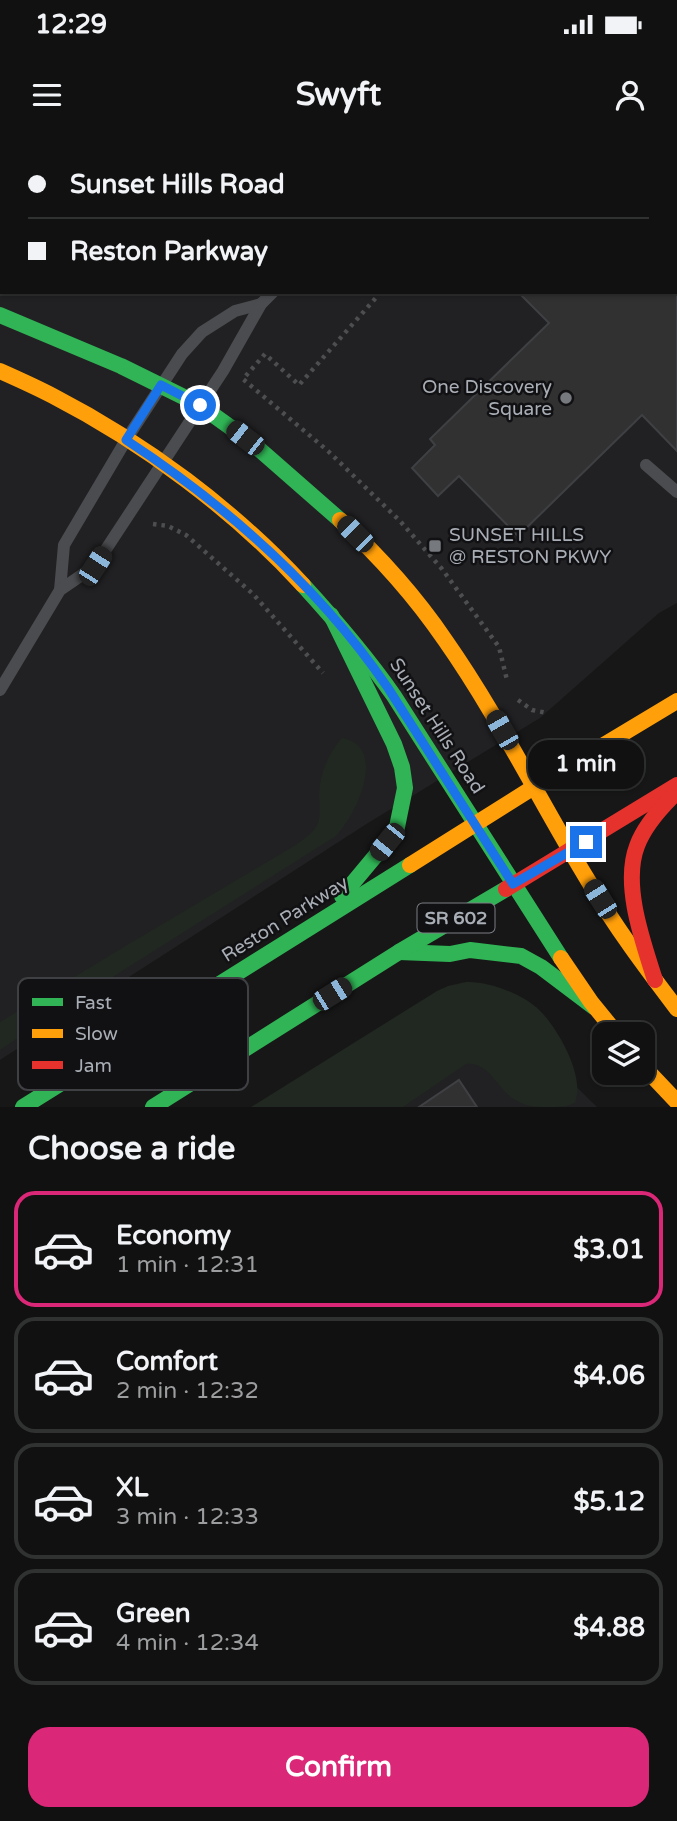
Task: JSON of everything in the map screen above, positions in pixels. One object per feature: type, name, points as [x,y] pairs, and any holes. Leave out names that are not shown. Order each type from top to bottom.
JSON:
[{"type":"main road","points":[[0,314],[138,374],[200,405],[260,449],[355,534],[405,588],[445,640],[600,899],[677,1009]]},
{"type":"main road","name":"Sunset Hills Road","points":[[0,371],[75,408],[199,491],[278,560],[331,615],[375,669],[564,966],[607,1022]]},
{"type":"main road","points":[[320,923],[397,827],[404,788],[402,767],[394,744],[331,615]]},
{"type":"main road","name":"Reston Parkway","points":[[231,978],[534,786],[569,768],[677,701]]},
{"type":"main road","name":"SR 602","points":[[248,1047],[399,952],[677,785]]},
{"type":"main road","points":[[655,980],[640,932],[631,886],[636,848],[660,809],[677,792]]},
{"type":"main road","points":[[399,952],[450,954],[470,950],[521,956],[541,967],[594,1007]]},
{"type":"main road","points":[[655,1079],[677,1102]]},
{"type":"main road","name":"Reston Parkway","points":[[23,1107],[50,1090]]},
{"type":"main road","name":"SR 602","points":[[153,1107],[180,1090]]},
{"type":"lane","points":[[0,690],[60,590],[95,566],[223,371],[261,304],[271,294]]},
{"type":"lane","points":[[60,590],[64,545],[126,440],[182,354],[202,332],[235,311],[261,304]]},
{"type":"lane","points":[[646,465],[677,492]]},
{"type":"path","points":[[243,379],[265,354],[299,385],[379,294]]},
{"type":"path","points":[[153,524],[168,526],[186,535],[253,594],[324,674]]},
{"type":"shaded area","points":[[0,294],[677,294],[677,603],[659,613],[540,718],[368,823],[127,978],[18,978],[18,1048],[0,1060]]},
{"type":"shaded area","points":[[342,738],[356,744],[364,754],[366,767],[359,798],[336,836],[111,978],[73,978],[294,846],[311,833],[319,820],[321,779],[333,750]]},
{"type":"shaded area","points":[[466,982],[493,986],[512,993],[529,1002],[544,1015],[560,1038],[573,1065],[577,1092],[575,1103],[556,1107],[525,1104],[510,1097],[481,1067],[466,1064],[403,1107],[251,1107],[437,991]]},
{"type":"shaded area","points":[[488,1000],[597,1107],[326,1107]]},
{"type":"shaded area","points":[[18,1011],[18,1038],[0,1050],[0,1022]]},
{"type":"building","name":"One Discovery Square","points":[[520,294],[677,294],[677,451],[642,415],[518,536],[459,476],[438,496],[412,468],[435,445],[430,439],[549,323]]},
{"type":"building","points":[[459,1080],[477,1107],[419,1107]]},
{"type":"traffic: fast","points":[[0,315],[121,366],[198,404],[251,442],[340,520]]},
{"type":"traffic: fast","points":[[303,585],[350,639],[394,696],[561,958]]},
{"type":"traffic: fast","points":[[331,615],[394,744],[402,767],[405,788],[397,827],[342,896]]},
{"type":"traffic: fast","points":[[229,978],[410,865]]},
{"type":"traffic: fast","points":[[248,1047],[399,952],[506,889]]},
{"type":"traffic: fast","points":[[399,952],[450,954],[470,950],[521,956],[541,967],[594,1007]]},
{"type":"traffic: fast","points":[[23,1107],[50,1090]]},
{"type":"traffic: fast","points":[[153,1107],[180,1090]]},
{"type":"traffic: slow","points":[[0,371],[87,415],[154,457],[248,530],[303,585]]},
{"type":"traffic: slow","points":[[340,520],[396,577],[465,669],[599,899],[677,1009]]},
{"type":"traffic: slow","points":[[410,865],[677,701]]},
{"type":"traffic: slow","points":[[561,958],[607,1022]]},
{"type":"traffic: slow","points":[[655,1079],[677,1102]]},
{"type":"traffic: jam","points":[[506,889],[677,785]]},
{"type":"traffic: jam","points":[[655,980],[636,913],[633,861],[643,832],[672,797]]},
{"type":"place","name":"One Discovery Square","points":[[566,398]]},
{"type":"place","name":"SUNSET HILLS @ RESTON PKWY","points":[[435,546]]},
{"type":"route","points":[[200,405],[161,385],[126,440],[199,491],[238,523],[331,615],[388,688],[513,884],[586,842]]}]
